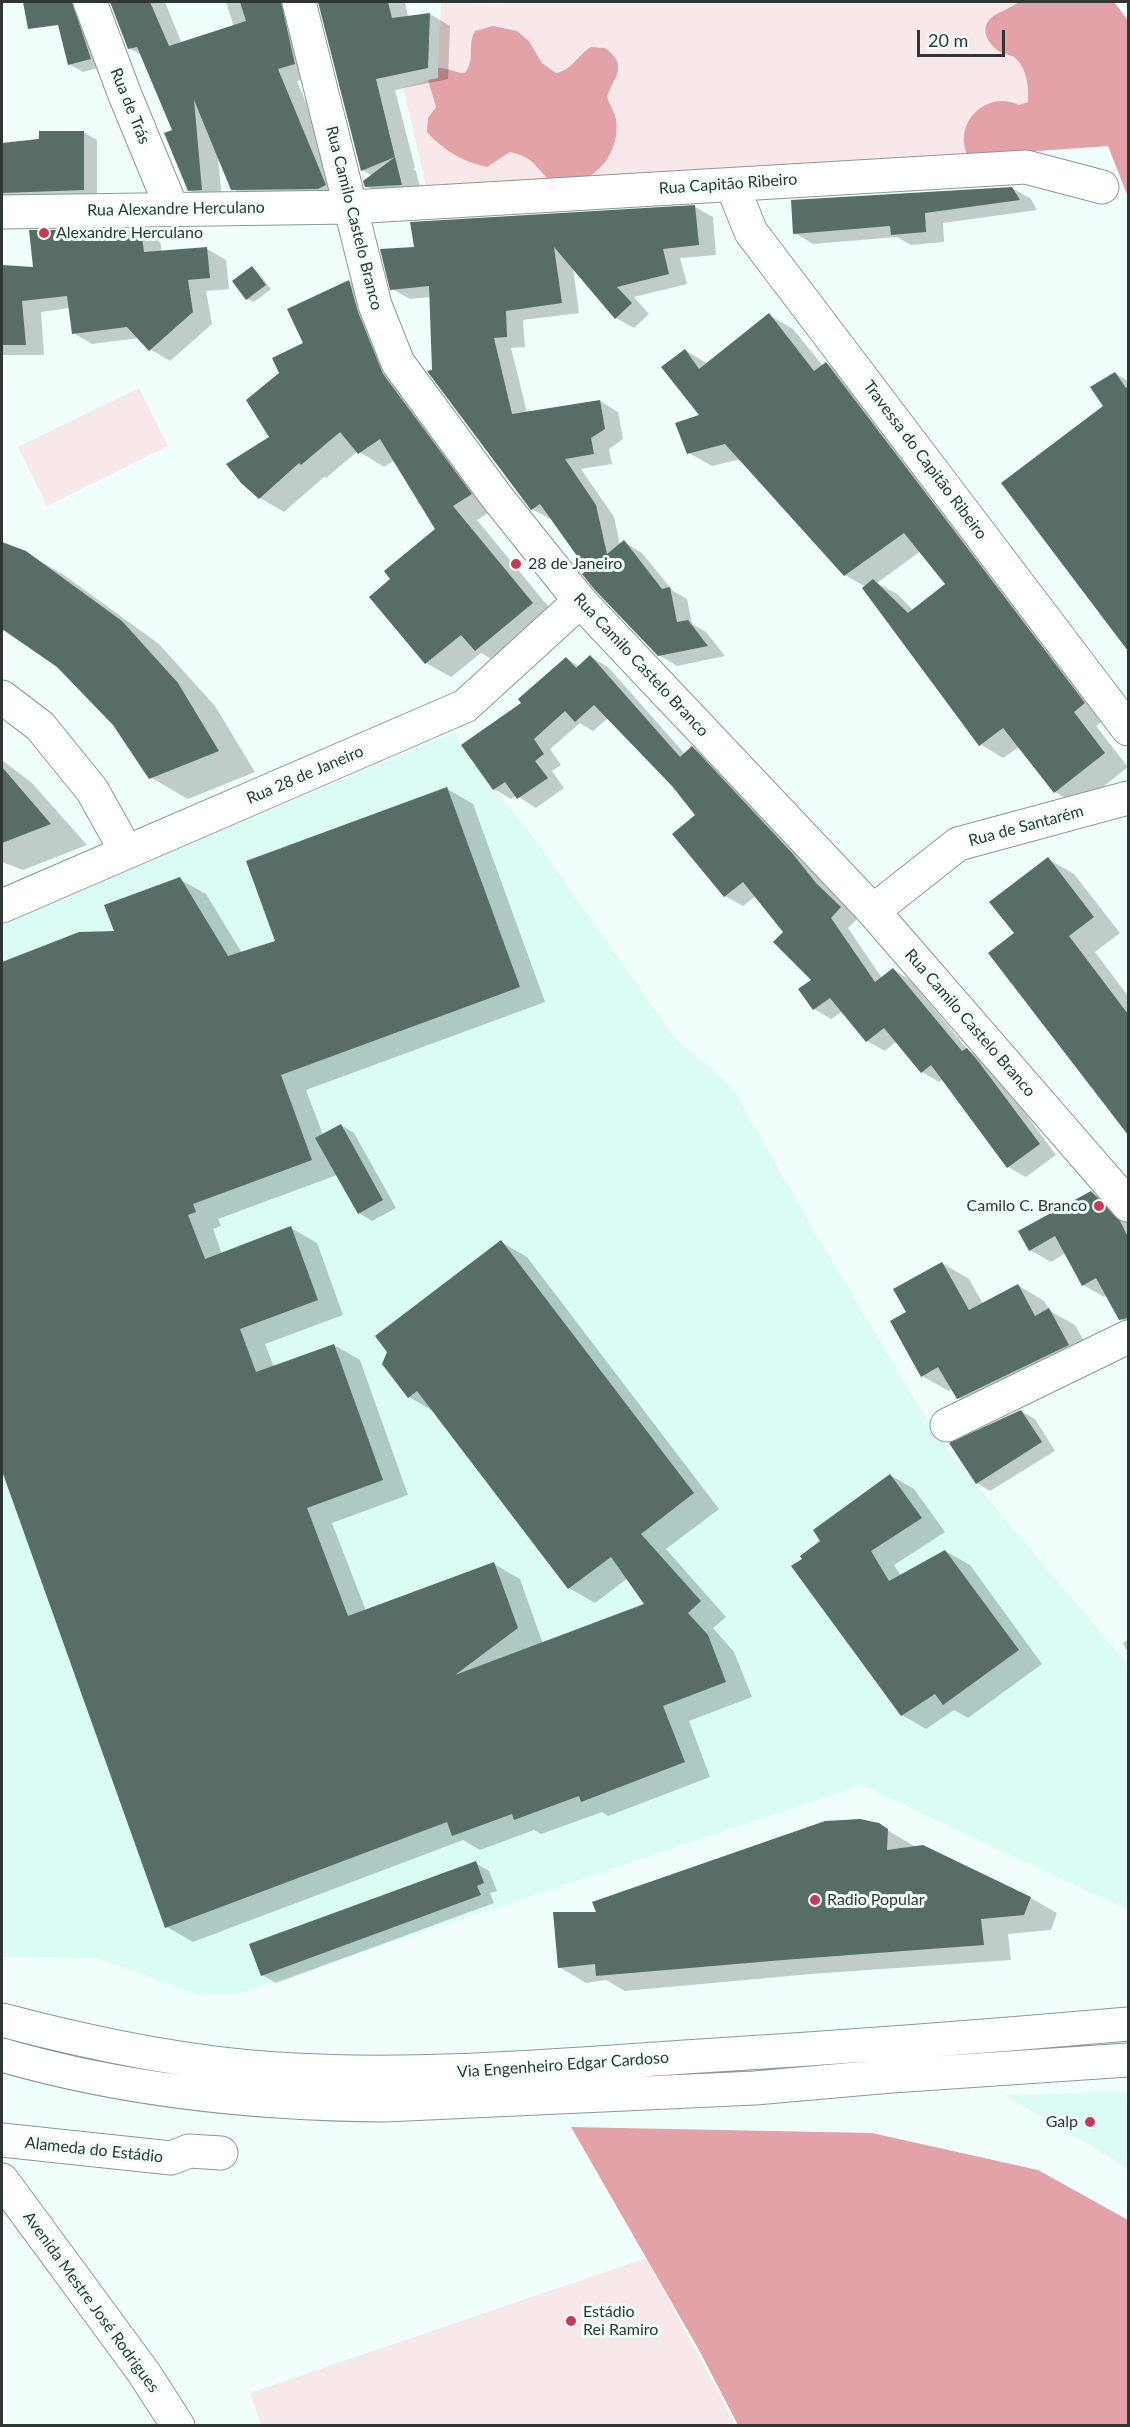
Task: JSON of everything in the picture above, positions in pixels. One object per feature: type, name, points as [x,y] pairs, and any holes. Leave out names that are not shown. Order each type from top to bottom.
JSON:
[{"type":"street","name":"Rua de Trás","points":[[90,2],[125,96],[172,209]]},
{"type":"street","name":"Rua Camilo Castelo Branco","points":[[299,2],[375,305],[398,363],[496,496],[580,601],[873,911],[1128,1205]]},
{"type":"street","name":"Rua Capitão Ribeiro","points":[[351,207],[732,185],[768,180],[1026,167],[1102,187]]},
{"type":"street","name":"Travessa do Capitão Ribeiro","points":[[732,185],[751,232],[1128,729]]},
{"type":"street","name":"Rua Alexandre Herculano","points":[[2,212],[351,207]]},
{"type":"street","name":"Rua 28 de Janeiro","points":[[2,906],[465,706],[580,601]]},
{"type":"street","points":[[2,697],[40,726],[92,790],[126,851]]},
{"type":"street","name":"Rua de Santarém","points":[[873,911],[958,844],[1128,798]]},
{"type":"street","points":[[947,1425],[1128,1337]]},
{"type":"street","name":"Via Engenheiro Edgar Cardoso","points":[[2,2020],[102,2045],[228,2065],[275,2069],[440,2072],[909,2043],[1128,2024]]},
{"type":"street","name":"Via Engenheiro Edgar Cardoso","points":[[2,2055],[74,2074],[125,2084],[173,2091],[327,2105],[550,2099],[755,2088],[1128,2060]]},
{"type":"street","name":"Alameda do Estádio","points":[[2,2140],[171,2158],[189,2151],[220,2153]]},
{"type":"street","name":"Avenida Mestre José Rodrigues","points":[[2,2180],[144,2373],[178,2426]]},
{"type":"shaded area","points":[[441,2],[502,4],[507,2],[1019,2],[1007,11],[993,16],[986,31],[994,47],[1011,55],[1023,68],[1028,85],[1028,103],[1019,105],[1010,100],[967,156],[579,181],[604,160],[614,143],[616,123],[613,108],[607,97],[615,83],[612,53],[599,46],[580,55],[572,66],[556,73],[542,63],[529,41],[517,31],[493,26],[469,43],[470,66],[465,73],[438,68]]},
{"type":"shaded area","points":[[1019,2],[1114,2],[1128,20],[1128,197],[1108,146],[967,156],[964,144],[965,131],[968,122],[981,107],[1000,101],[1019,105],[1028,102],[1025,73],[1019,62],[1014,57],[993,47],[986,33],[987,23],[991,18]]},
{"type":"shaded area","points":[[493,26],[517,31],[529,41],[542,63],[556,73],[567,68],[591,47],[605,48],[613,54],[617,61],[618,72],[607,97],[616,119],[616,138],[604,164],[590,176],[578,181],[553,183],[530,160],[510,152],[487,167],[478,165],[454,154],[427,132],[428,118],[436,107],[428,80],[438,78],[438,68],[465,73],[470,63],[471,43],[475,31]]},
{"type":"shaded area","points":[[428,80],[436,107],[428,118],[510,152],[525,155],[536,162],[540,172],[553,183],[427,190],[403,87]]},
{"type":"shaded area","points":[[139,388],[168,446],[47,506],[18,447]]},
{"type":"shaded area","points":[[455,732],[460,745],[533,837],[674,1037],[732,1087],[816,1234],[939,1440],[1128,1665],[1128,1910],[862,1785],[237,1994],[200,1995],[97,1958],[2,1957],[2,923]]},
{"type":"shaded area","name":"Galp","points":[[1128,2092],[1128,2168],[1005,2095]]},
{"type":"shaded area","points":[[571,2127],[872,2133],[1038,2170],[1128,2220],[1128,2425],[738,2425],[699,2350]]},
{"type":"shaded area","name":"Estádio Rei Ramiro","points":[[646,2258],[736,2425],[261,2425],[250,2393]]},
{"type":"building","points":[[23,2],[72,2],[91,59],[68,65],[58,25],[28,29]]},
{"type":"building","points":[[110,2],[150,2],[169,46],[246,21],[240,2],[281,2],[295,64],[278,69],[326,185],[318,189],[231,190],[194,100],[202,190],[188,191],[164,133],[172,130],[137,47],[128,49]]},
{"type":"building","points":[[318,2],[388,2],[392,18],[430,13],[428,68],[376,79],[395,157],[361,171]]},
{"type":"building","points":[[39,131],[84,131],[84,190],[2,193],[2,143],[39,139]]},
{"type":"building","points":[[395,157],[402,185],[365,187],[363,181]]},
{"type":"building","points":[[1012,187],[1020,200],[925,213],[926,232],[891,235],[890,226],[793,234],[791,200]]},
{"type":"building","points":[[695,205],[699,245],[663,249],[669,274],[617,287],[632,303],[615,319],[554,247],[562,303],[506,311],[507,337],[494,338],[512,414],[600,400],[605,429],[591,438],[594,454],[565,459],[596,505],[607,554],[624,540],[662,589],[670,587],[677,622],[688,620],[708,646],[658,656],[594,589],[582,574],[587,570],[540,504],[531,510],[427,371],[432,370],[429,286],[390,290],[380,249],[414,247],[410,222]]},
{"type":"building","points":[[141,229],[144,252],[207,247],[210,278],[188,280],[193,312],[149,351],[127,327],[72,334],[67,296],[22,301],[26,345],[2,345],[2,265],[33,267],[29,230],[63,230],[64,240]]},
{"type":"building","points":[[252,266],[266,285],[246,300],[232,281]]},
{"type":"building","points":[[349,280],[358,312],[383,374],[472,494],[453,506],[533,603],[475,651],[461,635],[425,664],[369,597],[390,579],[384,571],[435,529],[380,439],[358,454],[340,432],[301,465],[299,463],[259,499],[241,483],[226,464],[269,437],[246,400],[279,373],[272,358],[303,343],[287,309]]},
{"type":"building","points":[[769,313],[814,371],[826,362],[1085,703],[1074,712],[1105,753],[1054,793],[1003,728],[979,746],[862,588],[873,579],[908,613],[945,584],[904,533],[844,576],[725,444],[687,454],[675,423],[699,415],[661,367],[685,349],[699,369]]},
{"type":"building","points":[[1115,372],[1126,388],[1128,386],[1128,651],[1001,483],[1103,406],[1090,387]]},
{"type":"building","points":[[2,542],[26,551],[122,621],[178,683],[219,751],[149,779],[113,725],[57,667],[2,629]]},
{"type":"building","points":[[590,655],[680,757],[692,746],[793,854],[816,883],[841,907],[831,918],[875,982],[893,968],[962,1051],[967,1048],[978,1061],[1040,1144],[1007,1168],[931,1065],[921,1073],[884,1028],[866,1042],[830,998],[813,1010],[798,989],[811,980],[773,942],[783,932],[743,882],[724,897],[672,834],[695,815],[672,786],[594,705],[575,722],[565,711],[534,739],[544,754],[535,761],[548,778],[517,799],[505,782],[493,790],[461,745],[521,703],[518,699],[566,657],[576,668]]},
{"type":"building","points":[[2,767],[51,824],[2,843]]},
{"type":"building","points":[[447,787],[520,987],[281,1075],[312,1160],[193,1204],[196,1212],[188,1215],[205,1259],[291,1226],[318,1300],[240,1329],[256,1372],[334,1344],[383,1480],[307,1508],[348,1616],[494,1562],[518,1628],[455,1675],[644,1604],[611,1557],[568,1589],[417,1391],[408,1398],[382,1364],[387,1352],[375,1336],[501,1240],[694,1493],[641,1534],[701,1601],[688,1613],[708,1635],[726,1682],[663,1706],[685,1762],[581,1802],[579,1796],[514,1820],[512,1814],[452,1836],[447,1822],[165,1928],[2,1471],[2,962],[79,932],[114,931],[104,905],[180,877],[228,956],[275,941],[246,861]]},
{"type":"building","points":[[1048,857],[1094,917],[1069,936],[1128,1014],[1128,1135],[988,953],[1014,933],[989,902]]},
{"type":"building","points":[[341,1124],[383,1200],[358,1214],[315,1138]]},
{"type":"building","points":[[1091,1191],[1120,1221],[1128,1237],[1128,1318],[1119,1320],[1096,1278],[1082,1286],[1055,1236],[1029,1251],[1018,1231]]},
{"type":"building","points":[[942,1262],[969,1310],[1018,1284],[1035,1316],[1049,1308],[1069,1345],[957,1399],[938,1367],[921,1377],[890,1321],[906,1312],[893,1289]]},
{"type":"building","points":[[1021,1410],[1042,1442],[976,1484],[949,1443]]},
{"type":"building","points":[[890,1474],[922,1518],[871,1551],[889,1581],[945,1550],[1019,1650],[943,1705],[935,1694],[901,1716],[791,1566],[802,1559],[800,1556],[820,1541],[813,1530]]},
{"type":"building","name":"Radio Popular","points":[[860,1819],[879,1823],[888,1829],[887,1850],[923,1845],[1031,1897],[1024,1915],[981,1919],[984,1945],[596,1976],[595,1964],[558,1968],[553,1912],[596,1912],[592,1902],[825,1821]]},
{"type":"building","points":[[476,1861],[484,1883],[477,1886],[481,1895],[261,1976],[249,1944]]},
{"type":"place","name":"Alexandre Herculano","points":[[44,233]]},
{"type":"place","name":"28 de Janeiro","points":[[516,564]]},
{"type":"place","name":"Camilo C. Branco","points":[[1099,1206]]},
{"type":"place","name":"Radio Popular","points":[[815,1900]]},
{"type":"place","name":"Galp","points":[[1090,2122]]},
{"type":"place","name":"Estádio Rei Ramiro","points":[[571,2321]]}]
